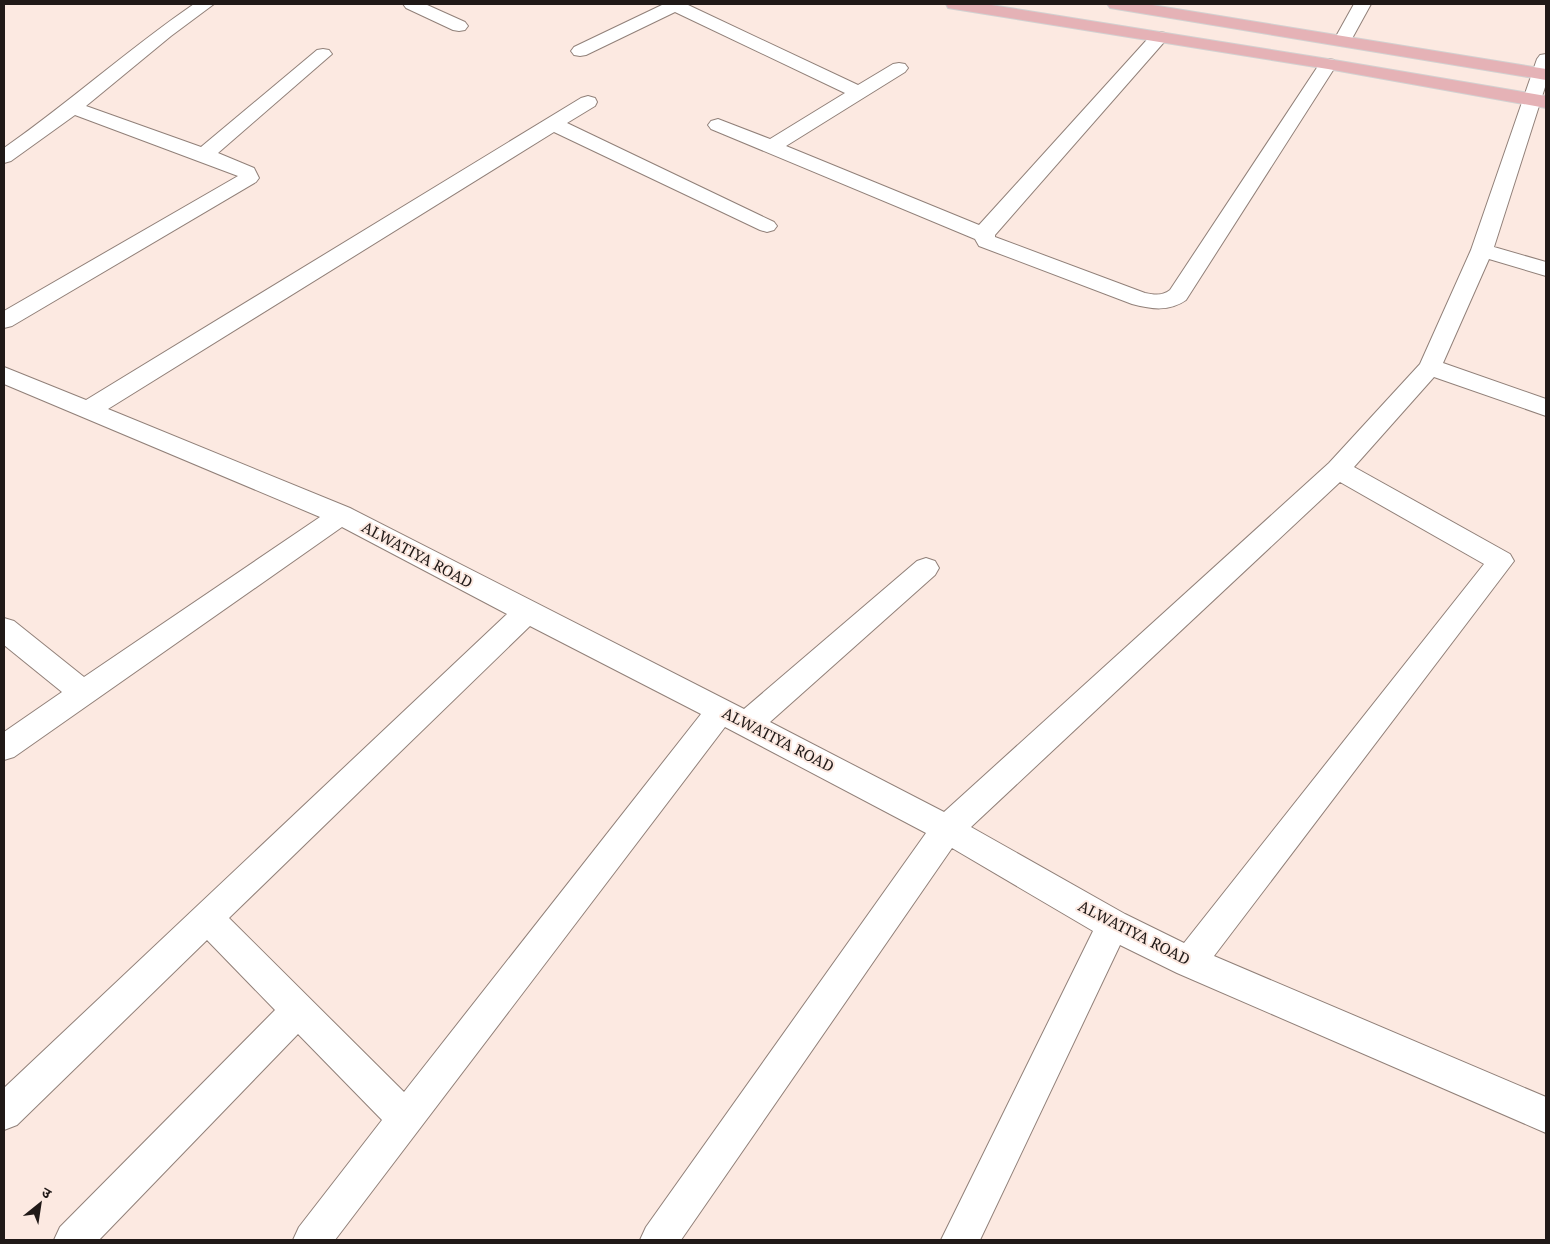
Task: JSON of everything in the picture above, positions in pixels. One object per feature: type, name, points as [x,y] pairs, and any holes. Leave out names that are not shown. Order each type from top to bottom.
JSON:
[{"type":"main road","points":[[954,4],[1328,64],[1539,101]]},
{"type":"main road","points":[[1116,4],[1545,70]]},
{"type":"street","points":[[4,157],[44,129],[165,32],[205,4]]},
{"type":"street","points":[[412,4],[459,26]]},
{"type":"street","points":[[580,51],[676,4],[859,93]]},
{"type":"street","points":[[1343,40],[1362,4]]},
{"type":"street","points":[[984,235],[1158,37]]},
{"type":"street","points":[[204,155],[323,54]]},
{"type":"street","points":[[718,125],[984,235],[986,241],[999,247],[1140,299],[1170,302],[1178,295],[1328,64]]},
{"type":"street","points":[[771,147],[899,68]]},
{"type":"street","points":[[659,1240],[947,829],[1338,469],[1430,367],[1482,250],[1539,101],[1545,70]]},
{"type":"street","points":[[88,410],[588,102]]},
{"type":"street","points":[[4,321],[249,178],[248,172],[242,169],[72,107]]},
{"type":"street","points":[[553,124],[767,226]]},
{"type":"street","points":[[1482,250],[1546,269]]},
{"type":"street","points":[[1430,367],[1546,408]]},
{"type":"street","name":"ALWATIYA ROAD","points":[[4,375],[341,515],[947,829],[1113,925],[1189,962],[1546,1115]]},
{"type":"street","points":[[1189,962],[1501,561],[1338,469]]},
{"type":"street","points":[[4,748],[341,515]]},
{"type":"street","points":[[312,1240],[406,1119],[734,717],[926,568]]},
{"type":"street","points":[[4,1112],[527,612]]},
{"type":"street","points":[[4,629],[83,693]]},
{"type":"street","points":[[207,918],[406,1119]]},
{"type":"street","points":[[960,1240],[1113,925]]},
{"type":"street","points":[[73,1240],[298,1010]]}]
